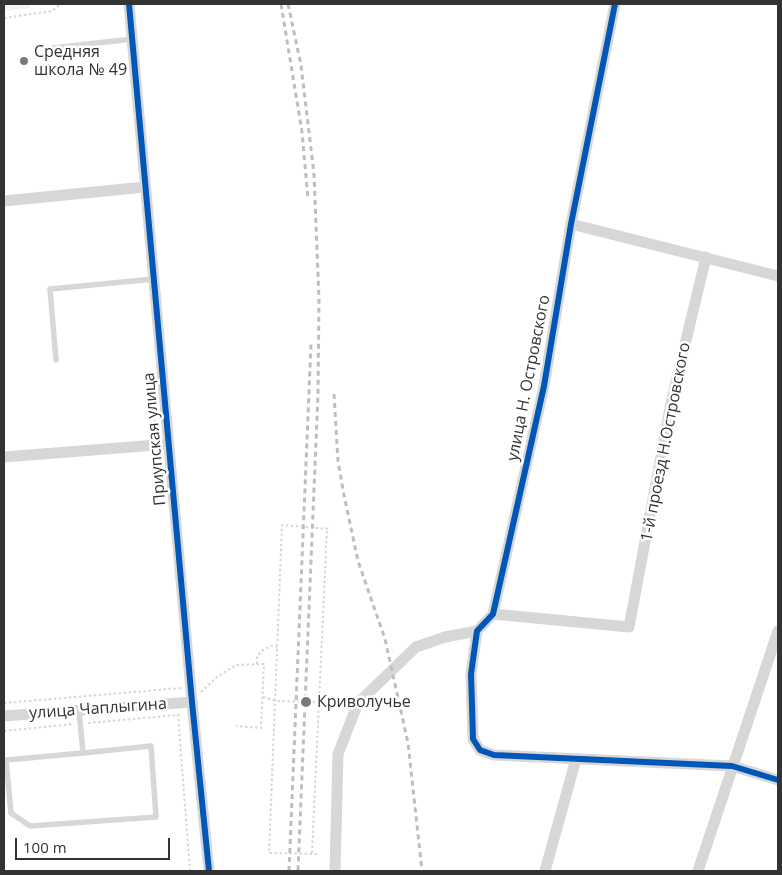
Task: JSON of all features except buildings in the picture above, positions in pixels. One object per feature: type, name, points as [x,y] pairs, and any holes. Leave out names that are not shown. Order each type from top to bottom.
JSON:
[{"type":"street","name":"Приупская улица","points":[[129,4],[169,444],[188,702],[209,871]]},
{"type":"street","name":"улица Н. Островского","points":[[478,631],[493,614],[544,386],[572,224],[615,4]]},
{"type":"street","points":[[4,201],[145,187]]},
{"type":"street","points":[[572,224],[778,276]]},
{"type":"street","name":"1-й проезд Н.Островского","points":[[493,614],[629,627],[671,403],[706,257]]},
{"type":"street","points":[[4,457],[169,444]]},
{"type":"street","points":[[335,871],[338,754],[358,703],[416,647],[445,637],[478,631],[471,674],[473,739],[480,750],[494,755],[732,766],[778,780]]},
{"type":"street","points":[[698,871],[778,632]]},
{"type":"street","name":"улица Чаплыгина","points":[[4,716],[188,702]]},
{"type":"street","points":[[545,871],[576,759]]},
{"type":"lane","points":[[53,48],[132,39]]},
{"type":"lane","points":[[56,360],[50,289],[154,279]]},
{"type":"lane","points":[[79,710],[83,753]]},
{"type":"lane","points":[[151,746],[156,817],[30,826],[11,813],[5,760],[151,746]]},
{"type":"path","points":[[4,18],[52,11],[61,4]]},
{"type":"path","points":[[317,854],[269,853],[282,524],[331,529]]},
{"type":"path","points":[[312,853],[326,529]]},
{"type":"path","points":[[257,664],[257,656],[263,650],[271,646],[277,647]]},
{"type":"path","points":[[190,871],[177,715],[209,683],[236,665],[264,664],[261,728],[236,726]]},
{"type":"path","points":[[4,703],[184,687]]},
{"type":"path","points":[[263,697],[276,701],[358,703]]},
{"type":"path","points":[[4,731],[177,715]]},
{"type":"shaded area","points":[[4,4],[29,4],[30,8],[4,11]]},
{"type":"railway","points":[[281,4],[302,132],[308,199]]},
{"type":"railway","points":[[288,4],[301,65],[314,174],[319,300],[318,394],[298,871]]},
{"type":"railway","points":[[289,871],[311,344]]},
{"type":"railway","points":[[334,394],[338,461],[344,495],[358,561],[385,639],[408,743],[422,871]]},
{"type":"cycle path","points":[[129,4],[209,871]]},
{"type":"cycle path","points":[[615,4],[571,224],[544,386],[493,614],[477,631],[471,674],[473,739],[480,750],[494,755],[732,766],[778,780]]},
{"type":"place","name":"Средняя школа № 49","points":[[24,61]]},
{"type":"place","name":"Криволучье","points":[[306,702]]}]
